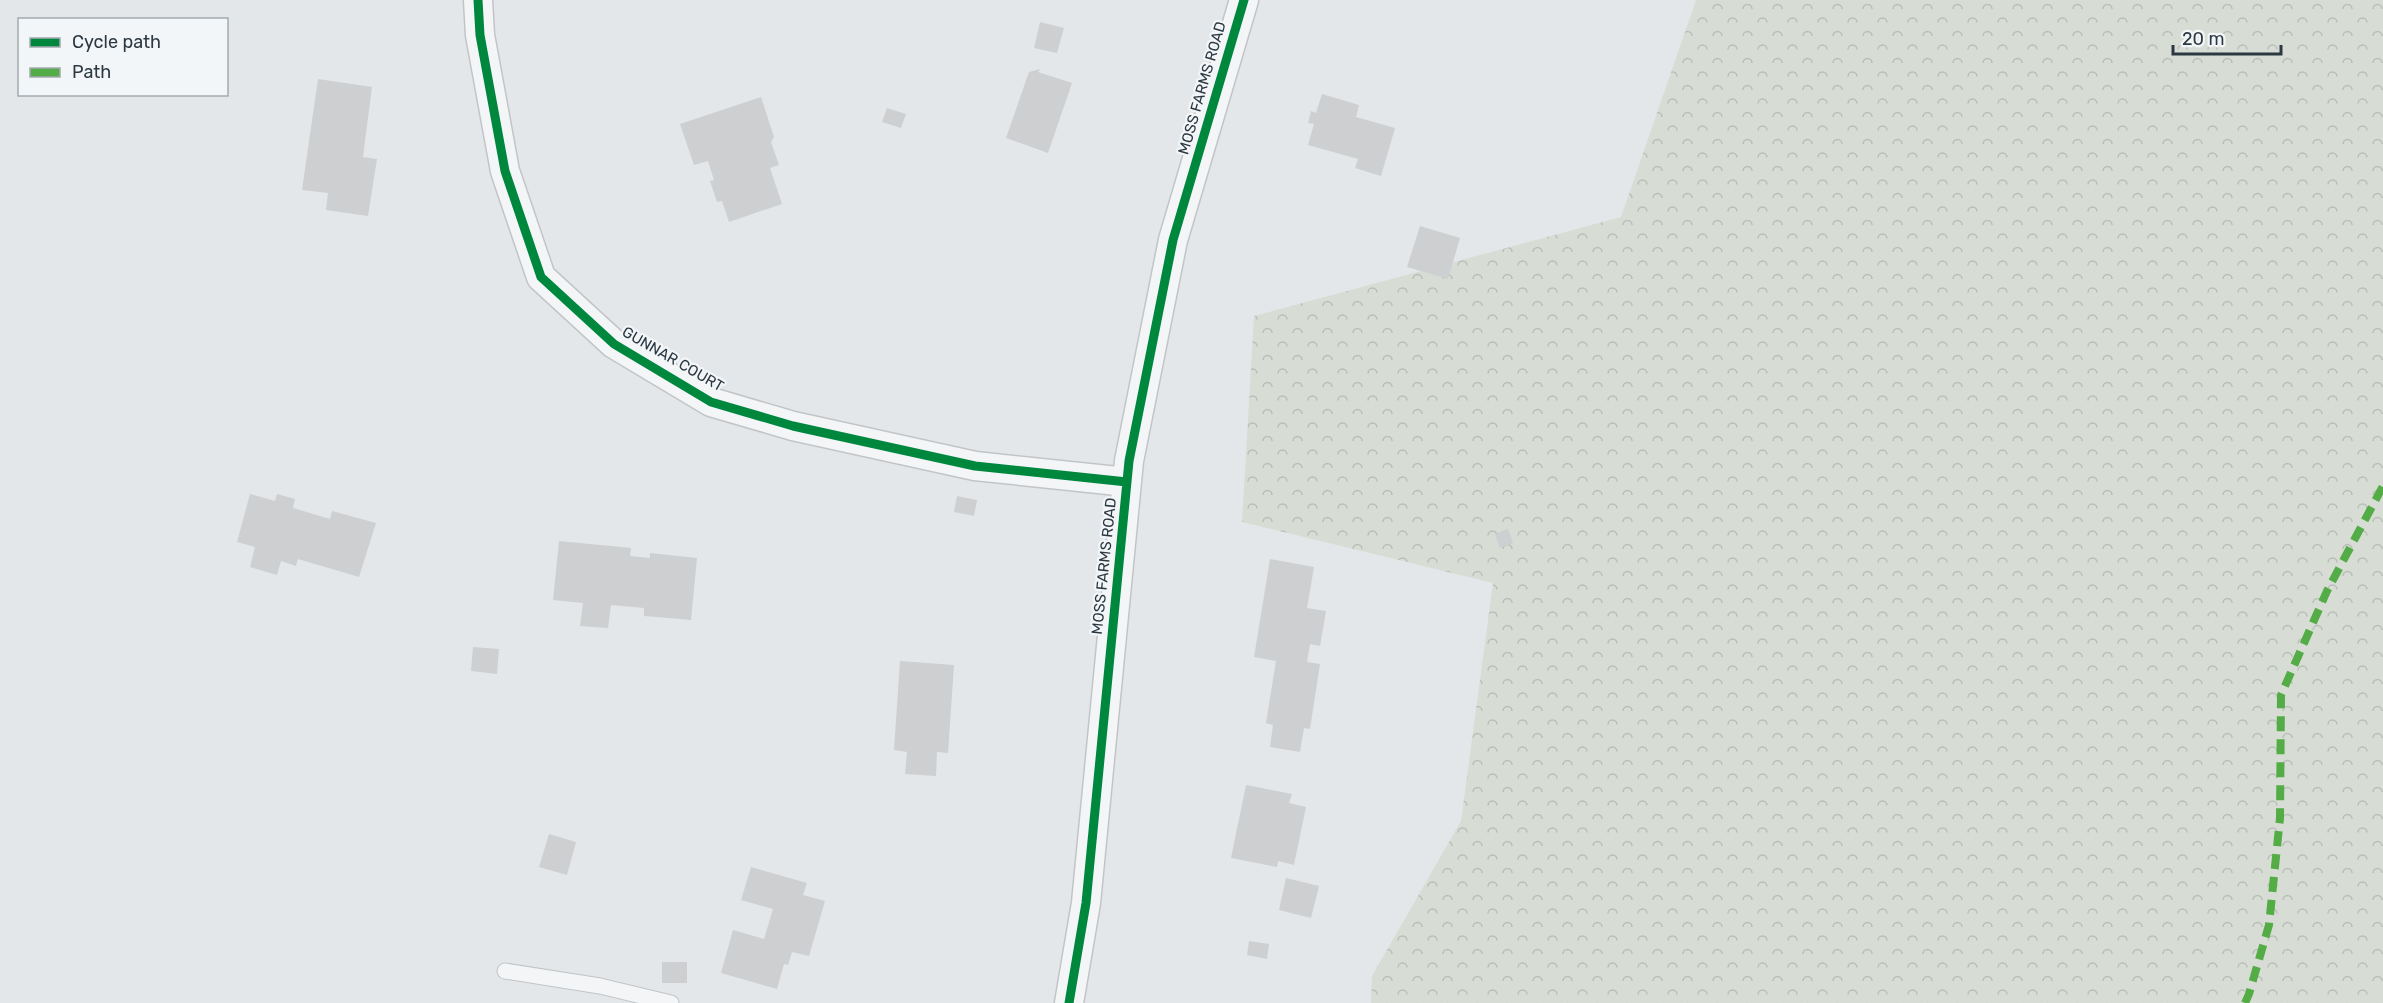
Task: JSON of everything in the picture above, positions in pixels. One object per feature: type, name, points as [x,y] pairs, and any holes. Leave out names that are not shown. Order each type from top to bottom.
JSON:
[{"type":"street","name":"GUNNAR COURT","points":[[478,0],[480,35],[505,171],[541,277],[614,344],[711,402],[793,426],[975,466],[1127,482]]},
{"type":"street","name":"MOSS FARMS ROAD","points":[[1069,1003],[1086,903],[1127,482],[1173,240],[1244,0]]},
{"type":"lane","points":[[505,971],[600,986],[671,1003]]},
{"type":"green space","points":[[1696,0],[2383,0],[2383,1003],[1371,1003],[1372,976],[1461,821],[1493,583],[1242,522],[1254,316],[1621,217]]},
{"type":"building","points":[[1040,22],[1064,28],[1057,53],[1034,48]]},
{"type":"building","points":[[1040,69],[1038,72],[1072,83],[1048,153],[1006,138],[1029,72]]},
{"type":"building","points":[[318,79],[372,87],[363,157],[377,159],[368,216],[326,210],[328,193],[302,190]]},
{"type":"building","points":[[1322,94],[1359,105],[1356,117],[1395,128],[1381,176],[1355,168],[1358,159],[1308,145],[1314,124],[1308,123],[1311,111],[1316,113]]},
{"type":"building","points":[[761,97],[774,137],[771,142],[779,165],[770,168],[782,204],[729,222],[722,201],[717,202],[710,181],[714,180],[708,161],[694,165],[680,124]]},
{"type":"building","points":[[887,108],[906,114],[901,128],[882,122]]},
{"type":"building","points":[[1420,226],[1460,238],[1448,279],[1407,267]]},
{"type":"building","points":[[250,494],[275,501],[277,494],[295,499],[293,508],[330,519],[332,511],[376,523],[359,577],[298,559],[296,566],[281,561],[277,575],[250,567],[255,547],[237,542]]},
{"type":"building","points":[[957,496],[977,500],[974,516],[954,512]]},
{"type":"building","points":[[1508,529],[1513,543],[1500,548],[1495,534]]},
{"type":"building","points":[[559,541],[631,548],[630,556],[650,558],[650,553],[697,558],[691,620],[644,616],[644,608],[611,605],[608,628],[580,626],[583,603],[553,600]]},
{"type":"building","points":[[1270,559],[1314,567],[1307,608],[1326,611],[1320,646],[1310,644],[1307,662],[1320,664],[1310,729],[1304,728],[1300,752],[1270,747],[1273,725],[1266,723],[1276,661],[1254,657]]},
{"type":"building","points":[[473,647],[499,649],[497,674],[471,671]]},
{"type":"building","points":[[900,661],[954,665],[948,753],[937,752],[936,776],[905,774],[907,752],[894,750]]},
{"type":"building","points":[[1246,785],[1292,794],[1289,803],[1306,807],[1294,865],[1278,861],[1277,867],[1231,858]]},
{"type":"building","points":[[549,834],[576,842],[567,875],[539,867]]},
{"type":"building","points":[[751,867],[807,883],[803,895],[825,901],[809,956],[792,952],[788,965],[784,964],[777,989],[721,973],[733,930],[764,939],[773,909],[741,900]]},
{"type":"building","points":[[1286,878],[1319,886],[1311,918],[1279,910]]},
{"type":"building","points":[[1249,941],[1269,944],[1267,959],[1247,955]]},
{"type":"building","points":[[662,962],[687,962],[687,983],[662,983]]},
{"type":"marked path","points":[[2245,1003],[2269,925],[2280,818],[2281,695],[2327,591],[2383,486]]},
{"type":"cycle path","points":[[478,0],[480,35],[505,171],[541,277],[614,344],[711,402],[793,426],[975,466],[1127,482]]},
{"type":"cycle path","points":[[1069,1003],[1086,903],[1129,461],[1173,240],[1244,0]]}]
